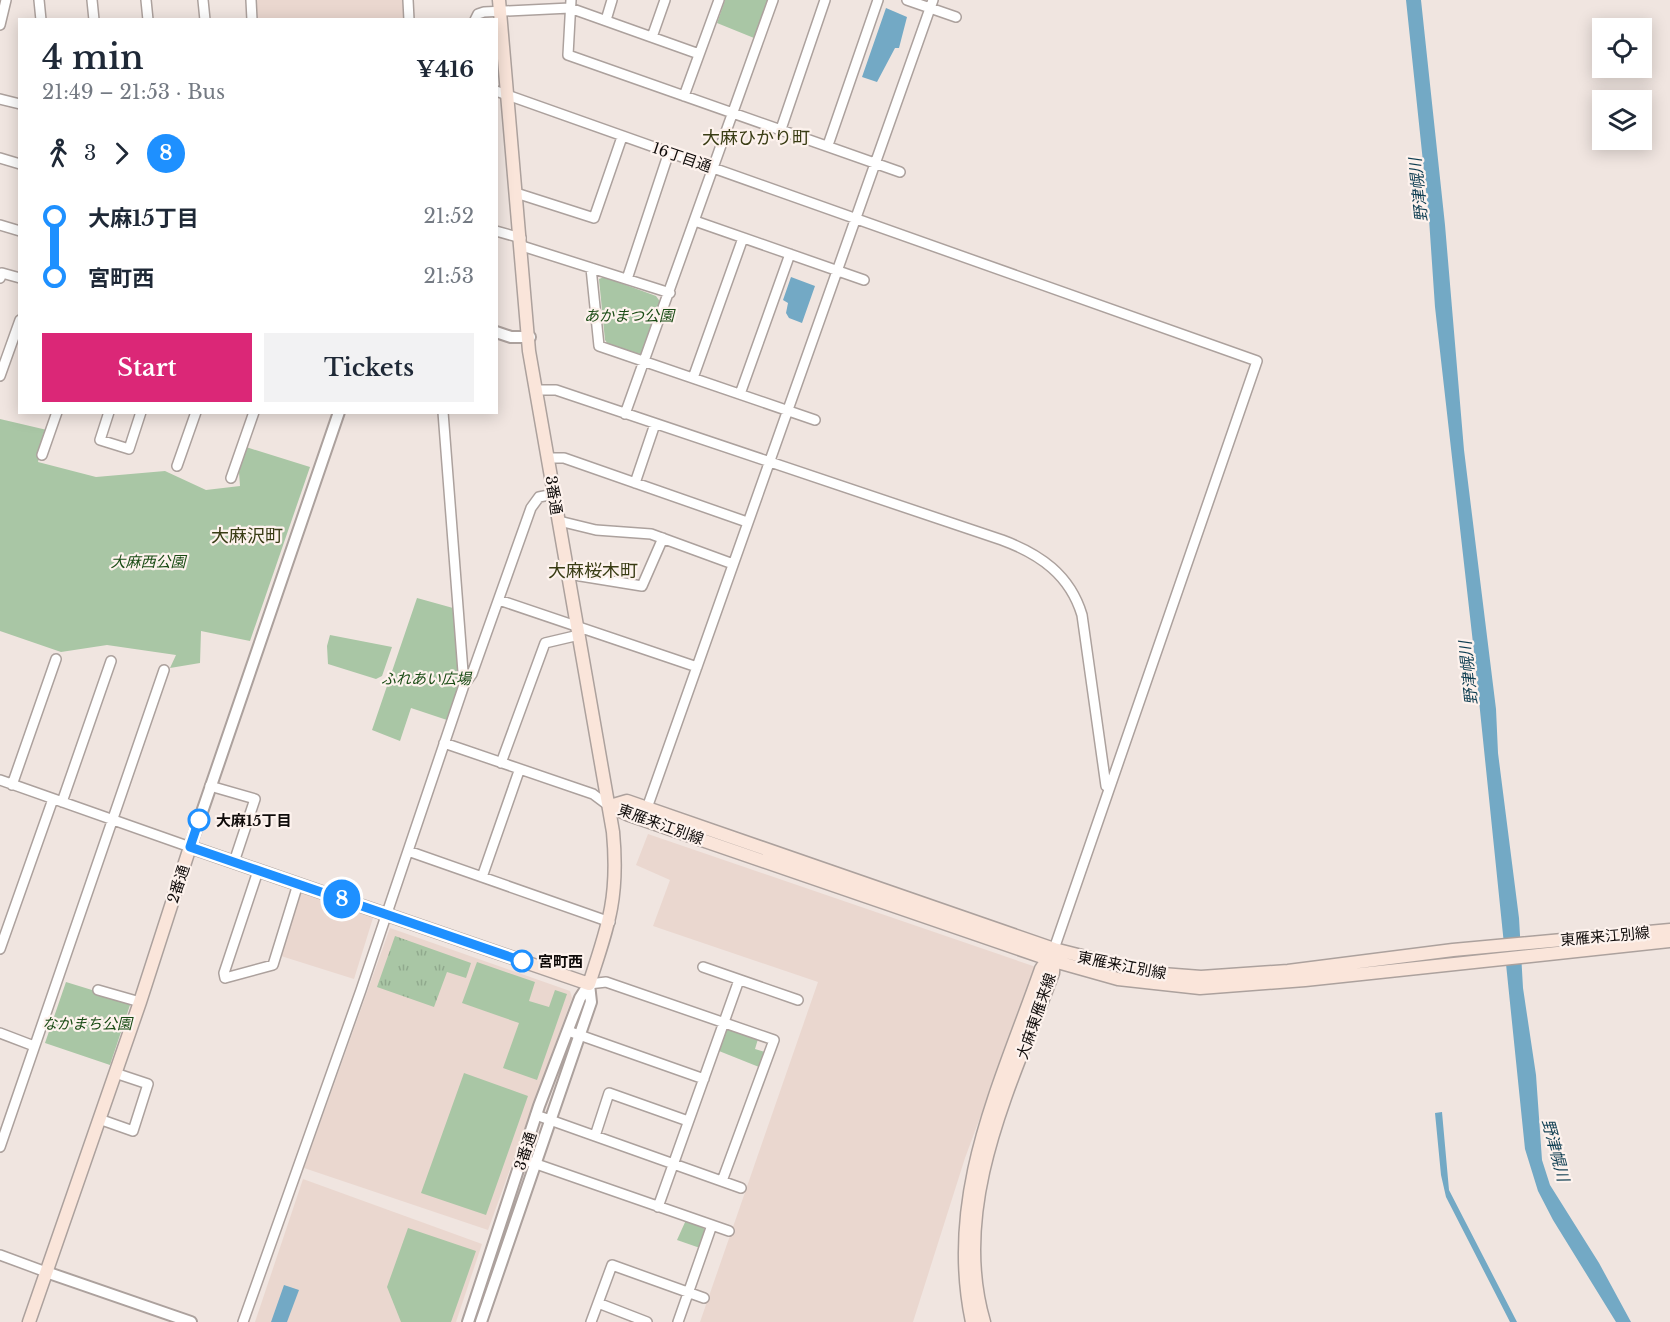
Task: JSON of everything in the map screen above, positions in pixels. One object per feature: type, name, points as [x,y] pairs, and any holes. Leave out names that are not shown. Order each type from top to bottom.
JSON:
[{"type":"main road","name":"3番通","points":[[500,6],[502,94],[516,193],[536,390],[610,806],[616,870],[610,922],[589,984]]},
{"type":"main road","name":"東雁来江別線","points":[[610,806],[627,801],[1052,956],[1149,973],[1201,976],[1288,971],[1465,949],[1670,941]]},
{"type":"main road","name":"東雁来江別線","points":[[610,806],[629,815],[1118,979],[1200,988],[1467,963],[1670,930]]},
{"type":"main road","points":[[190,847],[589,984]]},
{"type":"main road","name":"2番通","points":[[29,1322],[140,1002],[190,847]]},
{"type":"main road","name":"大麻東雁来線","points":[[972,1322],[964,1281],[963,1237],[969,1186],[989,1116],[1041,969],[1052,956]]},
{"type":"main road","name":"大麻東雁来線","points":[[984,1322],[976,1279],[979,1192],[1000,1119],[1053,973],[1052,956]]},
{"type":"street","points":[[0,26],[6,0]]},
{"type":"street","points":[[39,0],[41,18]]},
{"type":"street","points":[[92,0],[94,18]]},
{"type":"street","points":[[146,0],[148,18]]},
{"type":"street","points":[[203,0],[205,18]]},
{"type":"street","points":[[250,0],[252,18]]},
{"type":"street","points":[[408,0],[409,18]]},
{"type":"street","points":[[606,20],[612,0]]},
{"type":"street","points":[[652,37],[665,0]]},
{"type":"street","points":[[684,96],[719,0]]},
{"type":"street","points":[[625,414],[670,293],[772,0]]},
{"type":"street","points":[[780,129],[825,0]]},
{"type":"street","points":[[828,146],[878,0]]},
{"type":"street","points":[[907,0],[931,4],[956,17]]},
{"type":"street","points":[[570,4],[568,55],[900,172]]},
{"type":"street","points":[[476,18],[478,14],[500,6],[570,4],[606,20],[699,54]]},
{"type":"street","points":[[647,808],[747,522],[771,463],[931,4]]},
{"type":"street","name":"16丁目通","points":[[502,94],[1257,361],[1103,803]]},
{"type":"street","points":[[0,99],[18,104]]},
{"type":"street","points":[[516,193],[594,218],[622,137]]},
{"type":"street","points":[[627,279],[669,152]]},
{"type":"street","points":[[0,158],[18,163]]},
{"type":"street","points":[[695,221],[864,280]]},
{"type":"street","points":[[0,225],[18,230]]},
{"type":"street","points":[[498,232],[591,268],[670,293]]},
{"type":"street","points":[[693,378],[743,238]]},
{"type":"street","points":[[740,394],[790,254]]},
{"type":"street","points":[[591,268],[599,346],[644,364],[693,378],[815,420]]},
{"type":"street","points":[[0,278],[2,273],[18,277]]},
{"type":"street","points":[[0,376],[18,326]]},
{"type":"street","points":[[498,333],[512,337],[530,337]]},
{"type":"street","points":[[536,390],[556,390],[1023,548],[1042,558],[1058,573],[1071,590],[1082,615],[1106,774],[1103,803],[1052,956]]},
{"type":"street","points":[[42,455],[56,414]]},
{"type":"street","points":[[108,414],[100,440],[129,448],[140,414]]},
{"type":"street","points":[[177,466],[195,414]]},
{"type":"street","points":[[231,478],[253,414]]},
{"type":"street","name":"2番通","points":[[190,847],[338,414]]},
{"type":"street","points":[[443,414],[464,685]]},
{"type":"street","points":[[635,483],[655,424]]},
{"type":"street","points":[[548,458],[564,458],[747,522]]},
{"type":"street","points":[[243,1322],[361,990],[464,685],[472,674],[531,508],[539,497],[554,494]]},
{"type":"street","points":[[559,521],[596,530],[651,534],[733,564]]},
{"type":"street","points":[[568,574],[642,586],[663,538]]},
{"type":"street","points":[[499,600],[578,630],[697,667]]},
{"type":"street","points":[[501,763],[545,643],[578,630]]},
{"type":"street","points":[[12,784],[56,659]]},
{"type":"street","points":[[0,949],[4,922],[57,800],[111,662]]},
{"type":"street","points":[[0,1147],[164,670]]},
{"type":"street","points":[[444,743],[519,771],[593,794],[610,806]]},
{"type":"street","points":[[482,877],[519,771]]},
{"type":"street","points":[[0,780],[190,847]]},
{"type":"street","points":[[210,786],[255,799],[234,862]]},
{"type":"street","points":[[408,851],[610,922]]},
{"type":"street","points":[[258,871],[224,973],[225,978],[273,965],[298,884]]},
{"type":"street","points":[[703,967],[798,1000]]},
{"type":"street","points":[[658,1207],[739,980]]},
{"type":"street","points":[[589,984],[606,982],[774,1040],[722,1181]]},
{"type":"street","name":"3番通","points":[[468,1322],[537,1115],[580,998],[589,984]]},
{"type":"street","name":"3番通","points":[[481,1322],[591,1002],[589,984]]},
{"type":"street","points":[[98,990],[140,1002]]},
{"type":"street","points":[[568,1031],[704,1079]]},
{"type":"street","points":[[0,1034],[34,1046]]},
{"type":"street","points":[[99,1119],[133,1131],[148,1084],[115,1073]]},
{"type":"street","points":[[595,1136],[609,1093],[688,1121]]},
{"type":"street","points":[[537,1115],[741,1188]]},
{"type":"street","points":[[522,1159],[729,1232]]},
{"type":"street","points":[[678,1322],[712,1225]]},
{"type":"street","points":[[0,1255],[191,1322]]},
{"type":"street","points":[[591,1322],[612,1265],[705,1298]]},
{"type":"street","points":[[598,1303],[647,1322]]},
{"type":"shaded area","points":[[256,0],[404,0],[406,18],[257,18]]},
{"type":"shaded area","points":[[648,834],[1036,967],[965,1158],[913,1322],[700,1322],[818,982],[653,926],[670,880],[636,865]]},
{"type":"shaded area","points":[[301,893],[373,918],[354,979],[281,956]]},
{"type":"shaded area","points":[[390,928],[570,991],[572,998],[488,1230],[304,1168]]},
{"type":"shaded area","points":[[303,1179],[482,1244],[456,1322],[255,1322]]},
{"type":"green space","points":[[725,0],[768,0],[754,38],[717,23]]},
{"type":"green space","name":"あかまつ公園","points":[[604,277],[656,296],[661,303],[645,352],[640,354],[608,344],[605,340],[599,279]]},
{"type":"green space","name":"大麻西公園","points":[[0,419],[47,430],[38,462],[96,477],[165,471],[206,490],[240,486],[239,472],[246,447],[310,467],[250,641],[201,631],[200,663],[170,668],[176,655],[107,645],[61,652],[0,631]]},
{"type":"green space","name":"ふれあい広場","points":[[417,598],[453,608],[461,683],[447,720],[411,708],[400,741],[372,730]]},
{"type":"green space","points":[[330,635],[392,647],[382,676],[376,679],[328,664],[327,646]]},
{"type":"green space","points":[[395,936],[471,963],[466,978],[447,972],[434,1007],[377,987]]},
{"type":"green space","points":[[477,962],[535,982],[529,1001],[549,1007],[555,990],[567,994],[537,1080],[503,1068],[519,1023],[462,1003]]},
{"type":"green space","name":"なかまち公園","points":[[66,982],[131,1002],[110,1065],[45,1043]]},
{"type":"green space","points":[[726,1028],[758,1039],[755,1049],[765,1052],[759,1067],[719,1051]]},
{"type":"green space","points":[[464,1073],[528,1096],[486,1215],[421,1193]]},
{"type":"green space","points":[[686,1220],[703,1227],[706,1233],[700,1248],[677,1240]]},
{"type":"green space","points":[[408,1228],[476,1251],[451,1322],[401,1322],[387,1287]]},
{"type":"water","points":[[1406,0],[1421,0],[1445,225],[1464,450],[1519,918],[1523,988],[1536,1075],[1542,1160],[1550,1185],[1599,1263],[1631,1322],[1616,1322],[1553,1220],[1538,1191],[1525,1149],[1474,652],[1435,307],[1429,219]]},
{"type":"water","points":[[886,8],[907,17],[899,48],[895,48],[877,82],[862,77]]},
{"type":"water","points":[[791,277],[815,286],[802,323],[789,318],[786,313],[788,303],[783,300]]},
{"type":"water","points":[[1442,1112],[1449,1190],[1517,1322],[1510,1322],[1446,1197],[1441,1175],[1435,1113]]},
{"type":"water","points":[[284,1285],[299,1290],[287,1322],[271,1322]]},
{"type":"bus line","name":"8","points":[[199,820],[190,847],[522,961]]},
{"type":"place","name":"大麻15丁目","points":[[199,820]]},
{"type":"place","name":"宮町西","points":[[522,961]]},
{"type":"district","name":"大麻ひかり町","points":[[756,138]]},
{"type":"district","name":"大麻沢町","points":[[247,536]]},
{"type":"district","name":"大麻桜木町","points":[[593,571]]},
{"type":"water label","name":"野津幌川","points":[[1418,190]]},
{"type":"water label","name":"野津幌川","points":[[1468,673]]},
{"type":"water label","name":"野津幌川","points":[[1556,1150]]}]
